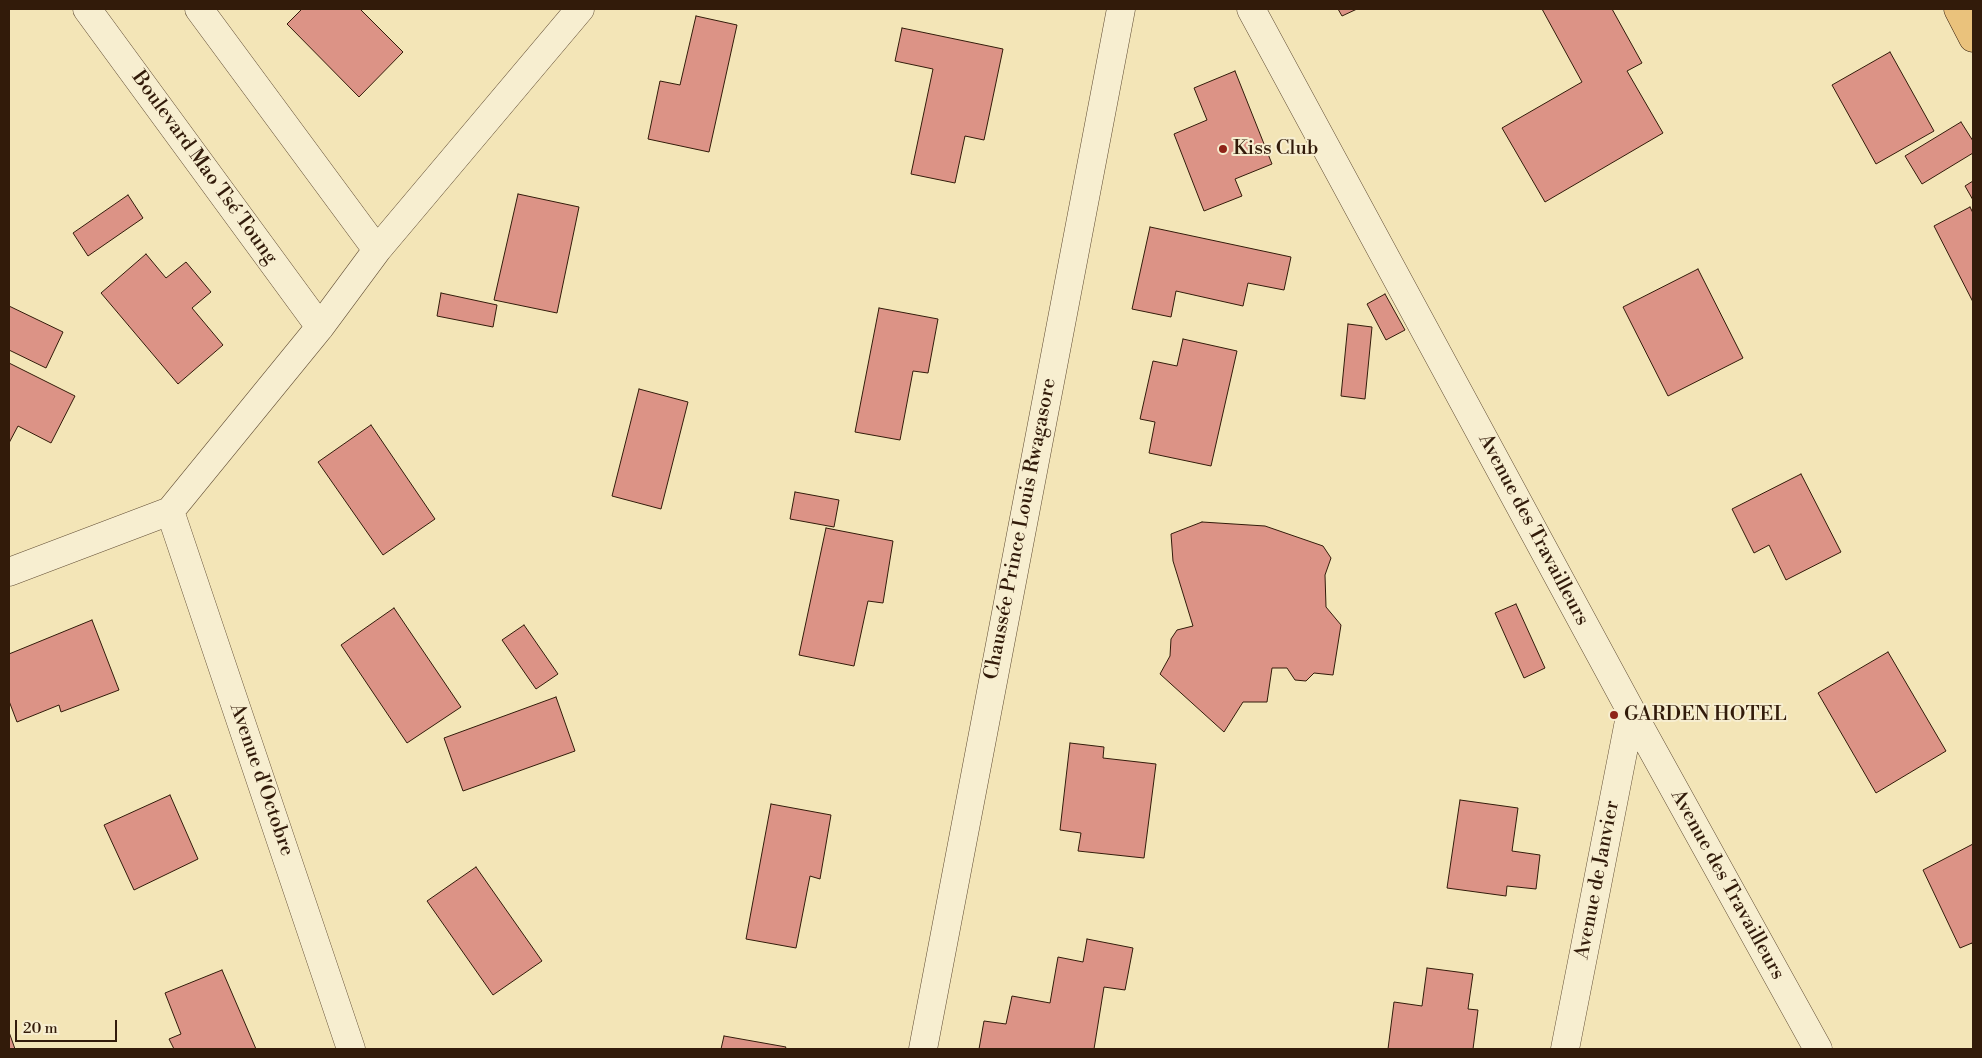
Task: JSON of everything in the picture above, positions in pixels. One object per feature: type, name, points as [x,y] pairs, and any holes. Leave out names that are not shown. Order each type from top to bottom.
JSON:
[{"type":"main road","points":[[1958,9],[1973,38]]},
{"type":"street","name":"Boulevard Mao Tsé Toung","points":[[88,9],[320,327]]},
{"type":"street","points":[[199,9],[378,250]]},
{"type":"street","points":[[9,572],[170,511],[320,327],[378,250],[580,9]]},
{"type":"street","name":"Chaussée Prince Louis Rwagasore","points":[[923,1049],[1121,9]]},
{"type":"street","name":"Avenue des Travailleurs","points":[[1251,9],[1631,711],[1818,1049]]},
{"type":"street","name":"Avenue d'Octobre","points":[[170,511],[351,1049]]},
{"type":"street","name":"Avenue de Janvier","points":[[1565,1049],[1631,711]]},
{"type":"building","points":[[302,9],[360,9],[403,52],[359,97],[287,24]]},
{"type":"building","points":[[1338,9],[1357,9],[1342,16]]},
{"type":"building","points":[[1542,9],[1612,9],[1642,63],[1627,71],[1663,133],[1545,202],[1502,128],[1582,82]]},
{"type":"building","points":[[696,16],[737,25],[709,152],[648,139],[660,81],[680,85]]},
{"type":"building","points":[[902,28],[1003,49],[984,140],[965,136],[955,183],[911,174],[933,69],[895,61]]},
{"type":"building","points":[[1890,52],[1934,131],[1876,164],[1832,85]]},
{"type":"building","name":"Kiss Club","points":[[1235,71],[1272,164],[1235,179],[1242,196],[1204,211],[1174,134],[1207,120],[1194,88]]},
{"type":"building","points":[[1961,122],[1973,141],[1973,153],[1922,184],[1905,156]]},
{"type":"building","points":[[1973,181],[1973,200],[1965,186]]},
{"type":"building","points":[[518,194],[579,207],[557,313],[494,300]]},
{"type":"building","points":[[128,195],[143,218],[88,256],[73,233]]},
{"type":"building","points":[[1970,207],[1973,213],[1973,302],[1934,226]]},
{"type":"building","points":[[1150,227],[1291,257],[1284,290],[1248,283],[1243,306],[1176,291],[1171,317],[1132,309]]},
{"type":"building","points":[[146,254],[166,278],[186,262],[211,292],[192,308],[223,345],[178,384],[101,293]]},
{"type":"building","points":[[1698,269],[1743,358],[1668,396],[1623,307]]},
{"type":"building","points":[[441,293],[497,305],[493,327],[437,316]]},
{"type":"building","points":[[1385,294],[1405,330],[1386,340],[1367,304]]},
{"type":"building","points":[[9,306],[63,332],[46,368],[9,350]]},
{"type":"building","points":[[879,308],[938,319],[928,373],[913,371],[900,440],[855,432]]},
{"type":"building","points":[[1348,324],[1372,327],[1365,399],[1341,396]]},
{"type":"building","points":[[1183,339],[1237,351],[1211,466],[1149,453],[1155,422],[1140,419],[1153,361],[1177,366]]},
{"type":"building","points":[[9,363],[75,396],[51,443],[18,426],[9,443]]},
{"type":"building","points":[[639,389],[688,402],[661,509],[612,496]]},
{"type":"building","points":[[371,425],[435,519],[383,555],[318,462]]},
{"type":"building","points":[[1801,474],[1841,552],[1786,580],[1769,545],[1754,553],[1732,509]]},
{"type":"building","points":[[795,492],[839,500],[834,527],[790,519]]},
{"type":"building","points":[[1202,522],[1265,526],[1323,546],[1331,558],[1325,575],[1326,607],[1341,625],[1333,675],[1314,673],[1306,681],[1295,680],[1287,668],[1272,668],[1267,702],[1243,702],[1224,732],[1160,674],[1170,656],[1171,639],[1177,630],[1193,626],[1173,561],[1171,534]]},
{"type":"building","points":[[826,528],[893,541],[883,603],[868,601],[854,666],[799,655]]},
{"type":"building","points":[[1516,604],[1545,668],[1524,678],[1495,613]]},
{"type":"building","points":[[394,608],[461,707],[407,743],[341,645]]},
{"type":"building","points":[[92,620],[119,690],[61,712],[59,705],[17,722],[9,701],[9,654]]},
{"type":"building","points":[[524,625],[558,674],[536,689],[502,640]]},
{"type":"building","points":[[1888,652],[1946,751],[1876,793],[1818,693]]},
{"type":"building","points":[[556,697],[575,751],[463,791],[444,738]]},
{"type":"building","points":[[1070,743],[1104,747],[1103,758],[1156,764],[1144,858],[1078,851],[1081,833],[1060,830]]},
{"type":"building","points":[[170,795],[198,859],[134,890],[104,825]]},
{"type":"building","points":[[1460,800],[1518,808],[1512,851],[1540,855],[1536,889],[1507,886],[1506,896],[1447,888]]},
{"type":"building","points":[[771,804],[831,815],[820,879],[810,876],[796,948],[746,939]]},
{"type":"building","points":[[1973,844],[1973,946],[1972,943],[1960,948],[1923,870]]},
{"type":"building","points":[[476,867],[542,961],[493,995],[427,901]]},
{"type":"building","points":[[1087,939],[1133,948],[1125,990],[1104,987],[1094,1049],[979,1049],[984,1021],[1006,1024],[1012,996],[1050,1003],[1058,957],[1083,962]]},
{"type":"building","points":[[1427,968],[1473,974],[1468,1009],[1478,1010],[1473,1049],[1388,1049],[1394,1002],[1422,1006]]},
{"type":"building","points":[[222,970],[256,1049],[174,1049],[169,1039],[181,1034],[165,993]]},
{"type":"building","points":[[9,1032],[15,1049],[9,1049]]},
{"type":"building","points":[[724,1036],[786,1047],[785,1049],[721,1049]]},
{"type":"place","name":"Kiss Club","points":[[1223,149]]},
{"type":"place","name":"GARDEN HOTEL","points":[[1614,715]]}]
